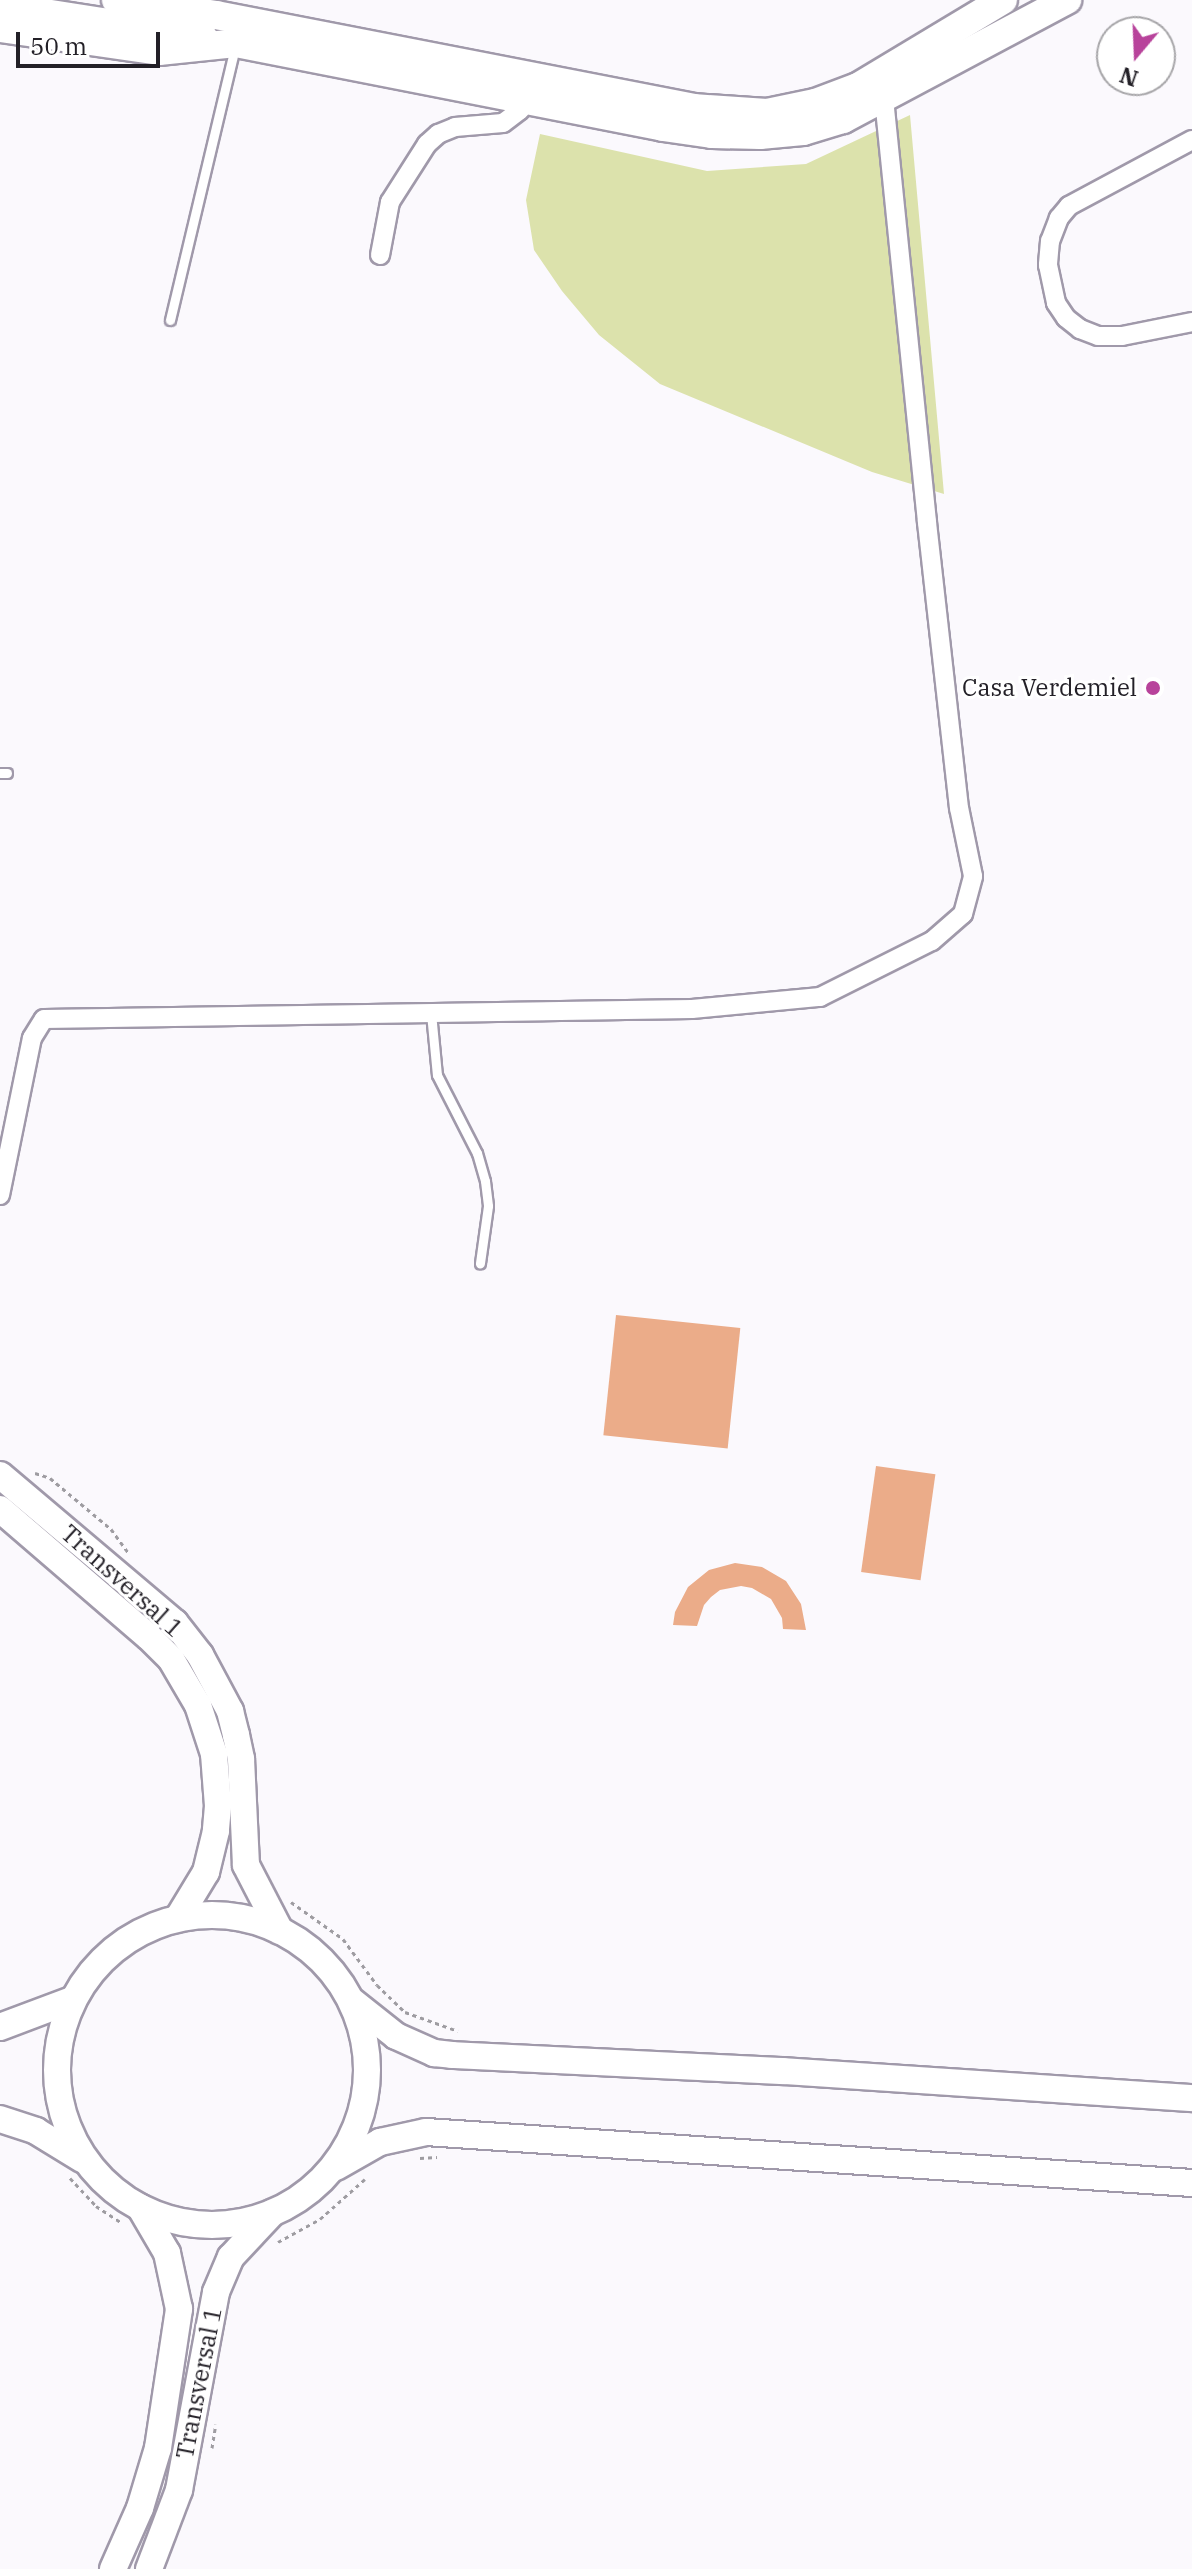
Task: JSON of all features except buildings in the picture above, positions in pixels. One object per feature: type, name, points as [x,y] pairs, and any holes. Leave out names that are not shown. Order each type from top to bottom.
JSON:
[{"type":"main road","points":[[116,0],[205,8],[693,108],[767,113],[815,103],[858,87],[1003,0]]},
{"type":"main road","points":[[0,6],[236,43],[675,129],[748,135],[803,131],[843,119],[1067,0]]},
{"type":"main road","points":[[0,28],[159,51],[236,43]]},
{"type":"street","points":[[380,255],[390,202],[427,144],[438,134],[455,127],[503,123],[528,99]]},
{"type":"street","points":[[0,1195],[32,1038],[44,1019],[692,1009],[820,997],[932,941],[963,914],[973,876],[959,808],[937,617],[884,99]]},
{"type":"street","points":[[1192,140],[1069,206],[1059,218],[1050,241],[1048,265],[1056,303],[1066,318],[1098,336],[1192,322]]},
{"type":"street","name":"Transversal 1","points":[[0,1475],[175,1623],[200,1655],[230,1711],[236,1735],[241,1759],[246,1865],[280,1931]]},
{"type":"street","name":"Transversal 1","points":[[0,1509],[149,1637],[171,1659],[198,1705],[214,1754],[216,1831],[206,1872],[178,1918]]},
{"type":"street","points":[[77,2168],[57,2084],[59,2041],[72,2000],[108,1954],[141,1932],[178,1918],[209,1915],[241,1918],[280,1931],[321,1960],[350,2000],[364,2038],[366,2088],[352,2137],[329,2171]]},
{"type":"street","points":[[0,2027],[72,2000]]},
{"type":"street","points":[[350,2000],[396,2036],[434,2053],[783,2071],[1192,2098]]},
{"type":"street","points":[[0,2119],[36,2131],[77,2168],[104,2181],[134,2217],[206,2224],[229,2224],[274,2212],[304,2194],[329,2171],[380,2142],[426,2132],[1192,2183]]},
{"type":"street","name":"Transversal 1","points":[[149,2569],[179,2490],[216,2292],[231,2257],[274,2212]]},
{"type":"street","name":"Transversal 1","points":[[113,2569],[140,2508],[158,2448],[179,2309],[167,2253],[134,2217]]},
{"type":"lane","points":[[170,320],[236,43]]},
{"type":"lane","points":[[431,1013],[437,1075],[477,1153],[485,1181],[488,1206],[480,1263]]},
{"type":"path","points":[[77,2168],[96,2206],[134,2217]]},
{"type":"path","points":[[271,2245],[320,2219],[373,2173]]},
{"type":"path","points":[[210,2453],[217,2413]]},
{"type":"green space","points":[[910,115],[944,494],[872,472],[660,384],[599,335],[562,291],[534,250],[526,200],[540,134],[707,171],[806,164]]},
{"type":"place","name":"Casa Verdemiel","points":[[1153,688]]}]
